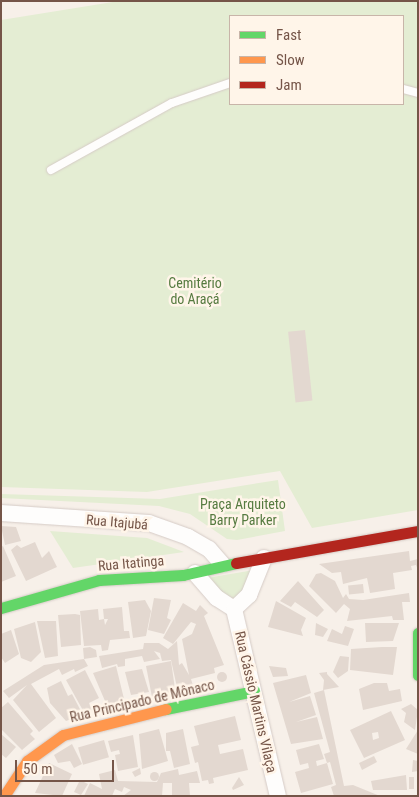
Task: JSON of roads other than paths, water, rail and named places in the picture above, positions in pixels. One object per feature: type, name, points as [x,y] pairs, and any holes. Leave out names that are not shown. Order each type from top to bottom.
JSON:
[{"type":"street","name":"Rua Itajubá","points":[[1,513],[149,523],[188,537],[209,549],[222,564]]},
{"type":"street","name":"Rua Itatinga","points":[[1,608],[99,580],[195,573],[222,564],[264,558],[282,552],[418,531]]},
{"type":"street","points":[[195,573],[216,598],[234,609],[250,595],[264,558]]},
{"type":"street","name":"Rua Cássio Martins Vilaça","points":[[234,609],[278,796]]},
{"type":"street","points":[[418,633],[418,675]]},
{"type":"street","name":"Rua Principado de Mônaco","points":[[5,794],[27,761],[63,735],[83,727],[254,691]]},
{"type":"lane","points":[[51,170],[172,103],[229,84]]},
{"type":"lane","points":[[404,89],[418,93]]},
{"type":"park label","name":"Cemitério do Araçá","points":[[195,292]]},
{"type":"park label","name":"Praça Arquiteto Barry Parker","points":[[243,512]]}]
